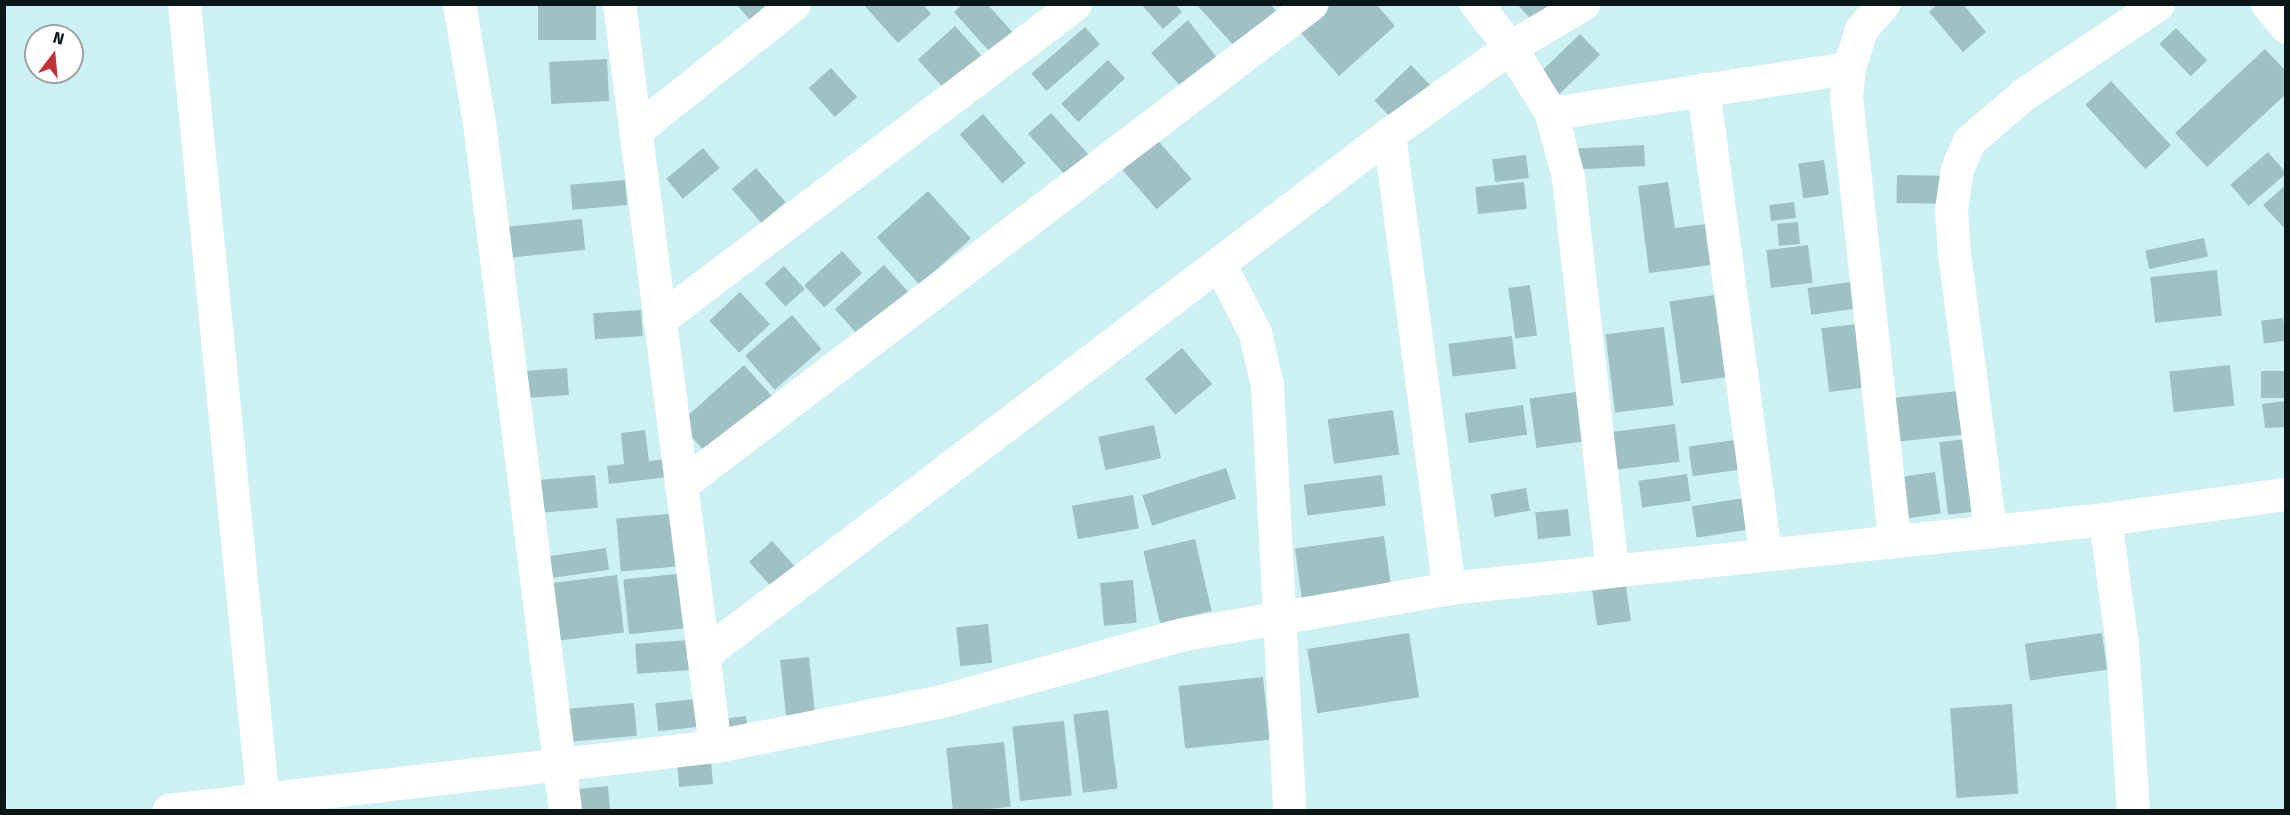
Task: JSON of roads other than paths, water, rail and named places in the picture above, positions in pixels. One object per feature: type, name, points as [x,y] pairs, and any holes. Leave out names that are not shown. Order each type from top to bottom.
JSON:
[{"type":"street","points":[[184,4],[263,802]]},
{"type":"street","points":[[459,4],[479,122],[565,810]]},
{"type":"street","points":[[619,4],[715,746]]},
{"type":"street","points":[[635,131],[794,4]]},
{"type":"street","points":[[660,320],[1076,4]]},
{"type":"street","points":[[681,485],[1311,4]]},
{"type":"street","points":[[1476,4],[1510,47],[1551,113],[1568,177],[1612,571]]},
{"type":"street","points":[[703,655],[1220,265],[1389,134],[1510,47],[1583,4]]},
{"type":"street","points":[[1883,4],[1861,29],[1849,68],[1846,96],[1894,540]]},
{"type":"street","points":[[1990,530],[1954,254],[1951,209],[1957,169],[1969,141],[2024,94],[2158,4]]},
{"type":"street","points":[[2267,4],[2286,27]]},
{"type":"street","points":[[1551,113],[1849,68]]},
{"type":"street","points":[[1703,90],[1766,554]]},
{"type":"street","points":[[1389,134],[1449,588]]},
{"type":"street","points":[[1220,265],[1255,333],[1268,385],[1289,810]]},
{"type":"street","points":[[169,810],[263,802],[559,763],[715,746],[938,702],[1184,634],[1449,588],[2105,519],[2286,494]]},
{"type":"street","points":[[2105,519],[2122,645],[2133,810]]}]
